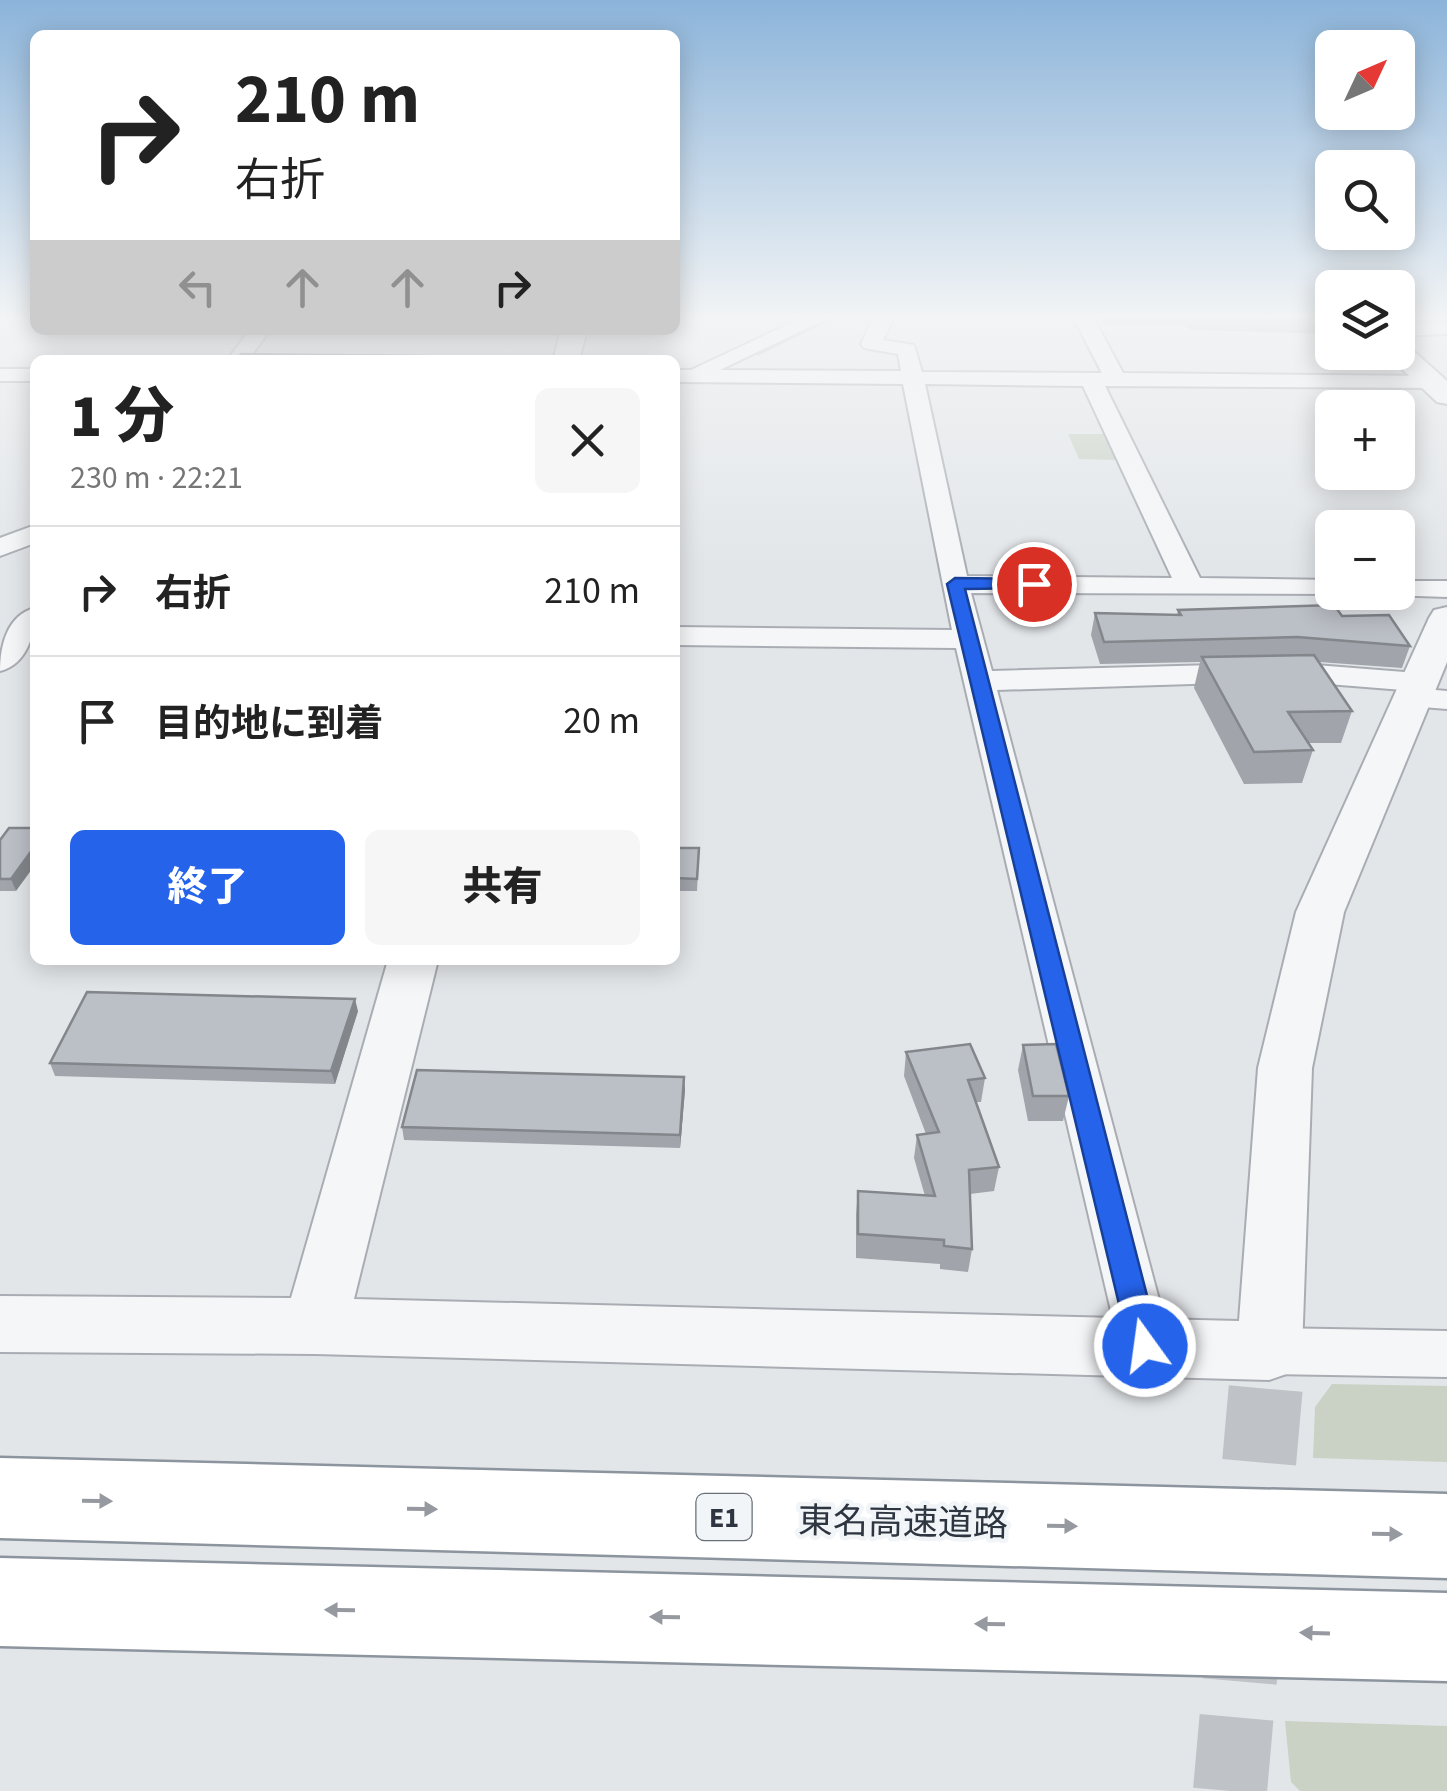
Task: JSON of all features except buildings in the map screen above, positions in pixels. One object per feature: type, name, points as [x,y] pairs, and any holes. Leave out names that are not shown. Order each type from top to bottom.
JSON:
[{"type":"highway","name":"東名高速道路","points":[[0,1498],[1447,1536]]},
{"type":"highway","points":[[2,1602],[1447,1636]]},
{"type":"street","points":[[914,399],[955,584],[1145,1346]]},
{"type":"street","points":[[1111,399],[1190,586]]},
{"type":"street","points":[[0,548],[30,536]]},
{"type":"street","points":[[955,584],[1315,588]]},
{"type":"street","points":[[1415,588],[1447,589]]},
{"type":"street","points":[[1269,1351],[1284,1068],[1320,912],[1424,694],[1447,618]]},
{"type":"street","points":[[0,662],[23,628]]},
{"type":"street","points":[[680,636],[971,639]]},
{"type":"street","points":[[982,681],[1290,672],[1424,694]]},
{"type":"street","points":[[316,1326],[412,965]]},
{"type":"street","points":[[0,1324],[316,1326],[1447,1354]]},
{"type":"shaded area","points":[[1068,434],[1106,434],[1119,460],[1079,459]]},
{"type":"shaded area","points":[[1332,1384],[1447,1386],[1447,1462],[1313,1458],[1315,1407]]},
{"type":"shaded area","points":[[1285,1721],[1447,1726],[1447,1791],[1300,1791],[1291,1782]]},
{"type":"tunnel","points":[[1230,1791],[1269,1351]]},
{"type":"route","points":[[1034,584],[955,584],[1145,1346]]}]
